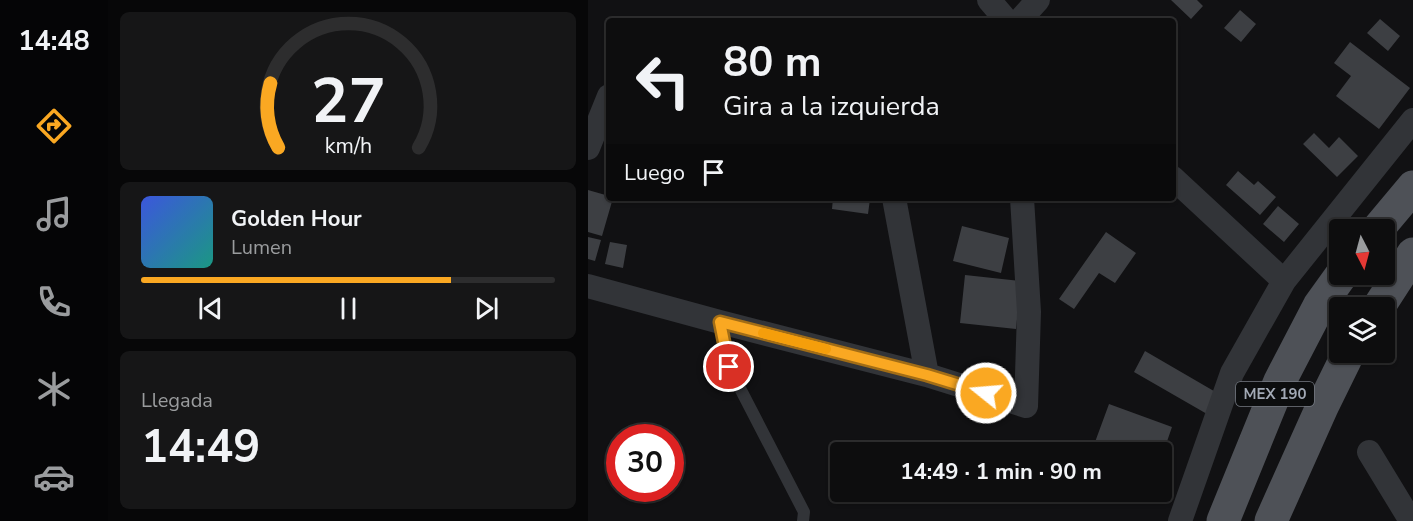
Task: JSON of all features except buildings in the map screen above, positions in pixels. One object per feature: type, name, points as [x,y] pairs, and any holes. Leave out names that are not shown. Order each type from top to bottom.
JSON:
[{"type":"main road","points":[[1386,219],[1413,187]]},
{"type":"main road","points":[[1385,297],[1413,254]]},
{"type":"main road","name":"MEX 190","points":[[1223,521],[1280,381],[1319,306],[1334,285]]},
{"type":"main road","name":"MEX 190","points":[[1271,521],[1344,363]]},
{"type":"street","points":[[989,0],[1004,18]]},
{"type":"street","points":[[1022,18],[1038,0]]},
{"type":"street","points":[[598,135],[606,107]]},
{"type":"street","points":[[1180,521],[1232,373],[1284,281],[1413,120]]},
{"type":"street","points":[[1176,181],[1284,281]]},
{"type":"street","points":[[895,201],[927,375]]},
{"type":"street","points":[[588,286],[927,375],[1026,406],[1029,312],[1022,201]]},
{"type":"street","points":[[1370,452],[1411,521]]},
{"type":"lane","points":[[720,322],[729,367],[804,512],[803,521]]},
{"type":"slow traffic","points":[[763,333],[826,349]]},
{"type":"route","points":[[729,367],[720,322],[927,375],[986,393]]}]
